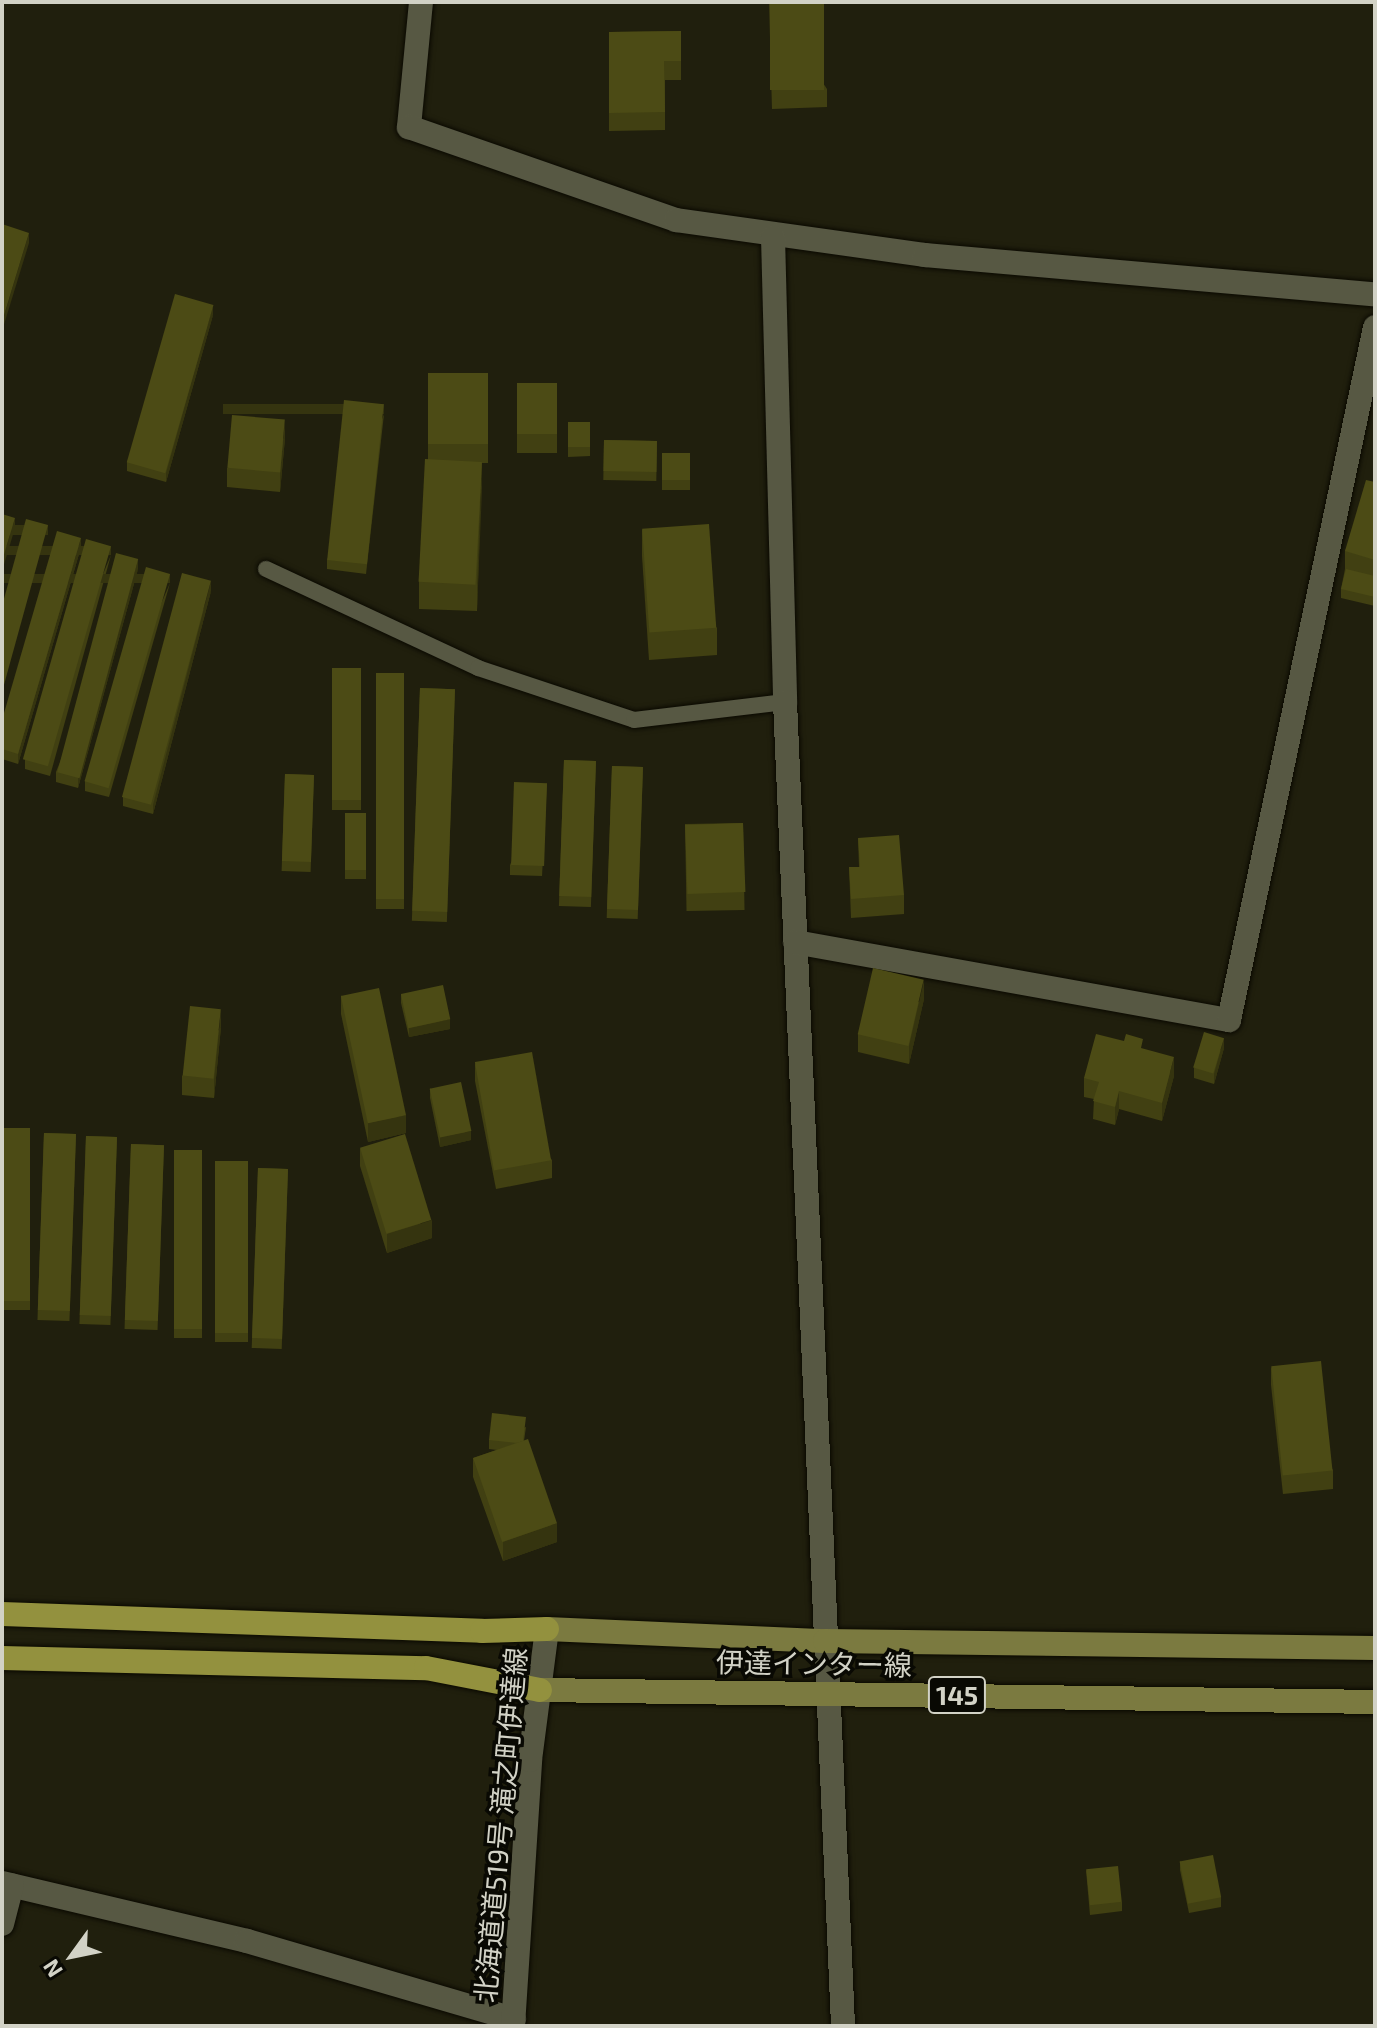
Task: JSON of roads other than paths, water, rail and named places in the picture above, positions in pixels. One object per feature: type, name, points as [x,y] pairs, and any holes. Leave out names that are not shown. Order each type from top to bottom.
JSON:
[{"type":"highway","points":[[2,1614],[482,1631],[547,1629]]},
{"type":"highway","points":[[2,1658],[426,1668],[540,1690]]},
{"type":"main road","name":"伊達インター線","points":[[547,1629],[825,1641],[1375,1648]]},
{"type":"main road","name":"伊達インター線","points":[[540,1690],[1375,1702]]},
{"type":"street","points":[[421,2],[409,127],[676,220],[773,237],[1375,294]]},
{"type":"street","points":[[773,237],[785,702],[826,1693],[843,2026]]},
{"type":"street","points":[[795,942],[1229,1020],[1375,327]]},
{"type":"street","name":"北海道道519号 滝之町伊達線","points":[[514,2022],[530,1760],[547,1629]]},
{"type":"street","points":[[2,1924],[7,1884],[247,1941],[514,2022]]},
{"type":"lane","points":[[266,569],[478,668],[634,720],[785,702]]}]
